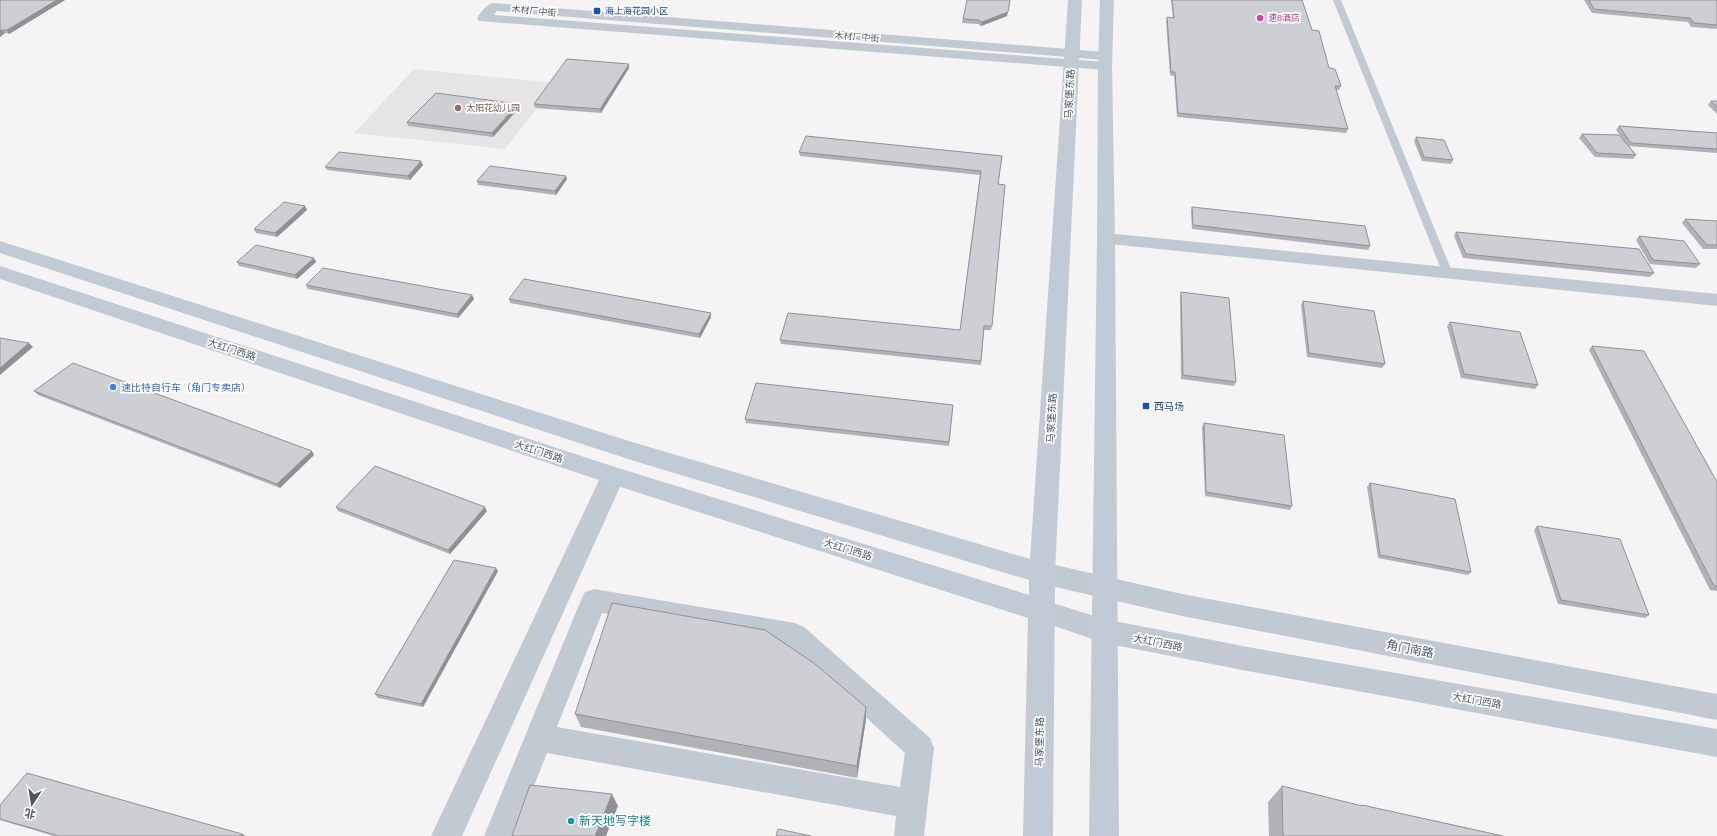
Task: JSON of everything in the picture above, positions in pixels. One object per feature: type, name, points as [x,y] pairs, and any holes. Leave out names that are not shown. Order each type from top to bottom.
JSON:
[{"type":"main road","name":"马家堡东路","points":[[1038,836],[1040,610],[1075,0]]},
{"type":"main road","points":[[1104,836],[1106,239],[1105,61],[1107,0]]},
{"type":"main road","points":[[0,247],[631,451],[1042,573]]},
{"type":"main road","name":"大红门西路","points":[[0,272],[613,476],[1040,610]]},
{"type":"street","name":"木材厂中街","points":[[493,7],[1072,59],[484,18],[493,7]]},
{"type":"street","points":[[1072,59],[1105,61]]},
{"type":"street","points":[[1106,239],[1717,300]]},
{"type":"street","points":[[446,836],[613,476]]},
{"type":"street","points":[[1042,573],[1104,586]]},
{"type":"street","name":"角门南路","points":[[1104,586],[1182,605],[1717,707]]},
{"type":"street","points":[[500,836],[594,600],[795,635],[920,748],[909,836]]},
{"type":"street","name":"大红门西路","points":[[1040,610],[1104,631],[1253,660],[1717,743]]},
{"type":"street","points":[[538,738],[913,804]]},
{"type":"lane","points":[[1337,0],[1448,274]]},
{"type":"shaded area","name":"太阳花幼儿园","points":[[414,69],[557,83],[505,149],[354,133]]},
{"type":"building","points":[[0,0],[57,0],[7,30],[0,31]]},
{"type":"building","points":[[967,0],[1010,0],[1008,12],[982,22],[978,20],[963,19]]},
{"type":"building","points":[[1172,0],[1302,0],[1312,30],[1319,31],[1329,68],[1335,69],[1341,86],[1335,86],[1348,129],[1178,113],[1175,72],[1171,72],[1167,17],[1174,18]]},
{"type":"building","points":[[1589,0],[1717,0],[1717,25],[1694,23],[1690,18],[1594,9]]},
{"type":"building","points":[[567,59],[629,64],[600,109],[534,104]]},
{"type":"building","points":[[436,93],[518,104],[492,133],[407,122]]},
{"type":"building","points":[[1711,101],[1717,101],[1717,107]]},
{"type":"building","points":[[1619,126],[1717,133],[1717,149],[1631,143]]},
{"type":"building","points":[[1582,134],[1619,135],[1636,155],[1597,153]]},
{"type":"building","points":[[806,136],[1002,156],[998,184],[1005,185],[992,326],[984,326],[981,361],[780,340],[788,313],[960,330],[981,171],[799,152]]},
{"type":"building","points":[[1416,137],[1444,140],[1453,160],[1424,157]]},
{"type":"building","points":[[339,152],[421,161],[408,176],[325,167]]},
{"type":"building","points":[[490,166],[566,176],[555,191],[477,181]]},
{"type":"building","points":[[284,202],[305,206],[275,233],[254,229]]},
{"type":"building","points":[[1192,207],[1365,226],[1370,246],[1193,225]]},
{"type":"building","points":[[1685,219],[1717,221],[1717,245],[1707,245]]},
{"type":"building","points":[[1456,232],[1639,249],[1654,273],[1466,254]]},
{"type":"building","points":[[1639,236],[1684,241],[1700,264],[1653,260]]},
{"type":"building","points":[[256,245],[314,258],[295,275],[237,262]]},
{"type":"building","points":[[323,268],[472,295],[457,314],[306,285]]},
{"type":"building","points":[[524,279],[711,313],[699,334],[509,299]]},
{"type":"building","points":[[1181,292],[1229,298],[1236,382],[1183,375]]},
{"type":"building","points":[[1303,301],[1374,311],[1385,364],[1309,353]]},
{"type":"building","points":[[1450,322],[1520,332],[1538,385],[1464,374]]},
{"type":"building","points":[[0,338],[29,343],[0,368]]},
{"type":"building","points":[[1592,346],[1644,351],[1717,482],[1717,586],[1714,586]]},
{"type":"building","points":[[73,363],[312,451],[277,484],[34,391]]},
{"type":"building","points":[[756,383],[953,405],[949,442],[745,419]]},
{"type":"building","points":[[1204,423],[1284,435],[1292,506],[1206,492]]},
{"type":"building","points":[[375,466],[485,507],[448,550],[336,507]]},
{"type":"building","points":[[1370,483],[1455,499],[1471,572],[1380,555]]},
{"type":"building","points":[[1537,526],[1620,539],[1649,615],[1561,600]]},
{"type":"building","points":[[454,560],[496,568],[421,704],[375,694]]},
{"type":"building","points":[[612,603],[765,630],[815,664],[866,707],[857,766],[575,714]]},
{"type":"building","points":[[27,773],[242,834],[241,836],[59,836],[0,819],[0,805]]},
{"type":"building","name":"新天地写字楼","points":[[530,785],[612,794],[595,836],[512,836]]},
{"type":"building","points":[[1282,786],[1362,806],[1503,836],[1283,836]]},
{"type":"building","points":[[778,829],[811,836],[776,836]]},
{"type":"place","name":"海上海花园小区","points":[[597,11]]},
{"type":"place","name":"速8酒店","points":[[1260,18]]},
{"type":"place","name":"太阳花幼儿园","points":[[458,108]]},
{"type":"place","name":"速比特自行车（角门专卖店）","points":[[113,387]]},
{"type":"place","name":"西马场","points":[[1146,406]]},
{"type":"place","name":"新天地写字楼","points":[[571,821]]}]
